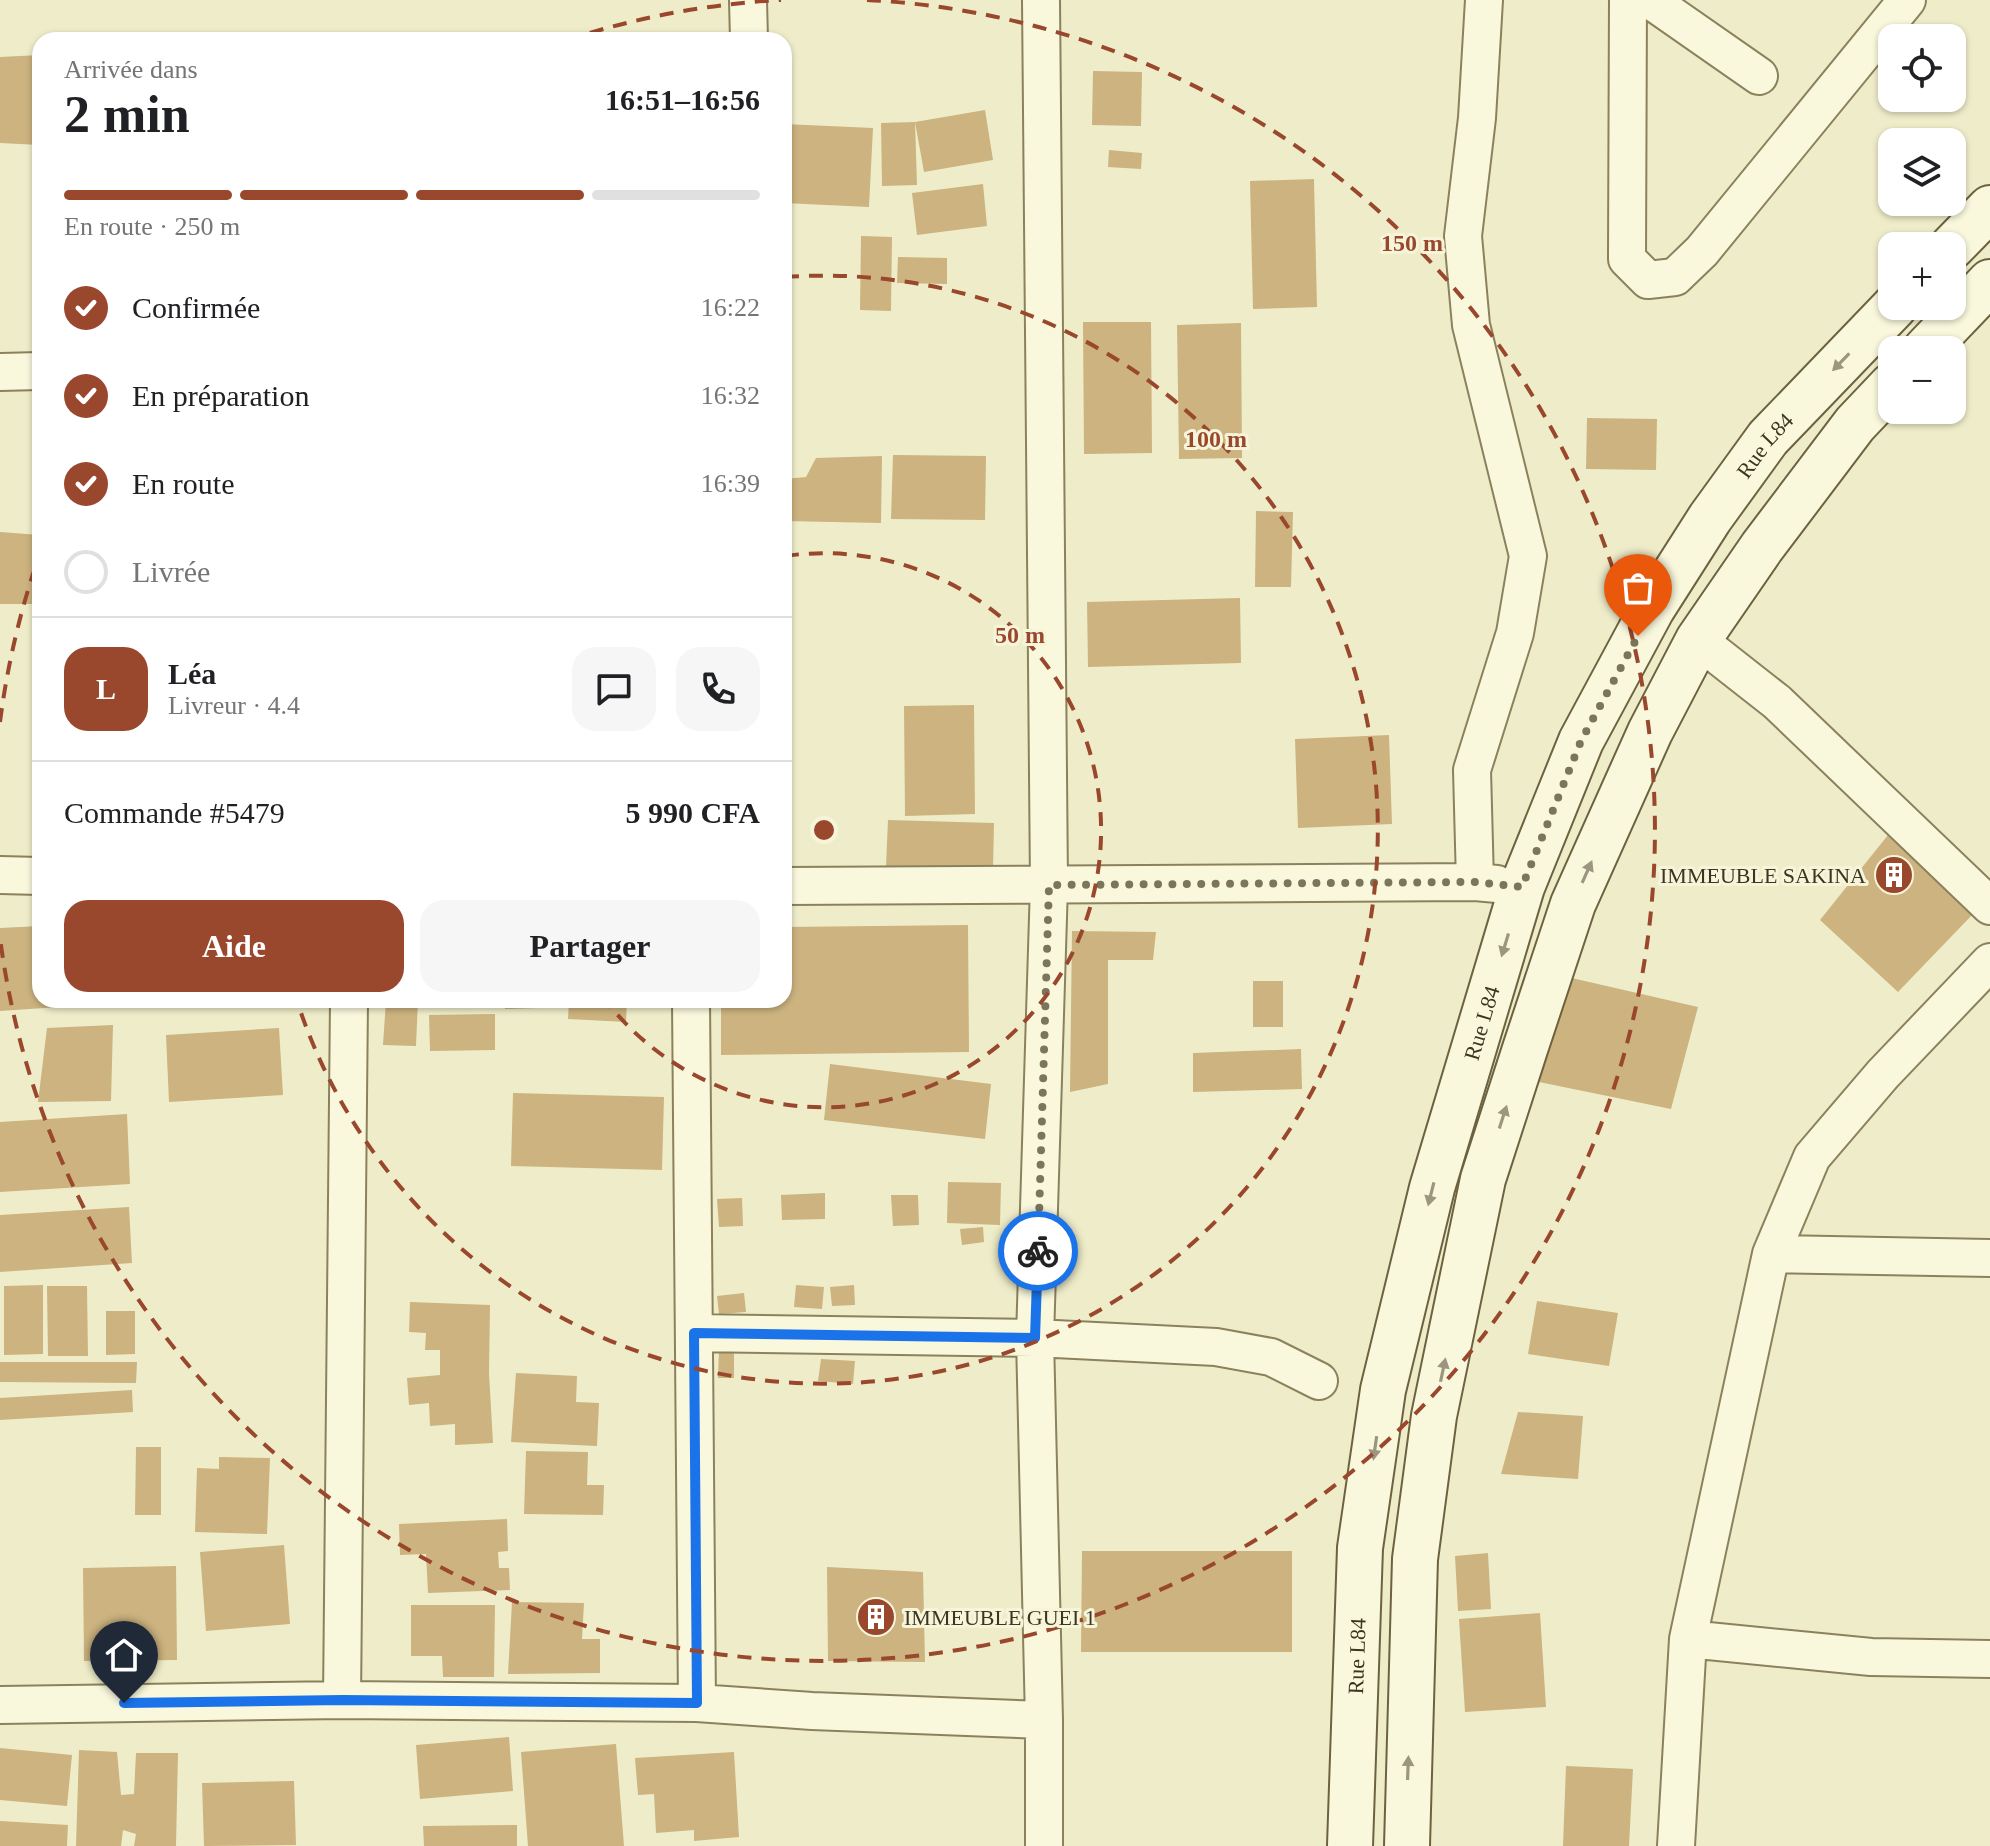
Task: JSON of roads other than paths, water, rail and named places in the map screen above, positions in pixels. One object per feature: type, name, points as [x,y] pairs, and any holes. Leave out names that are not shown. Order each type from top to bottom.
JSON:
[{"type":"main road","points":[[1966,233],[1990,208]]},
{"type":"main road","points":[[1938,336],[1990,282]]},
{"type":"main road","name":"Rue L84","points":[[1350,1846],[1360,1548],[1383,1390],[1432,1188],[1522,887],[1581,741],[1652,609],[1702,531],[1768,438],[1882,320]]},
{"type":"main road","points":[[1407,1846],[1415,1559],[1434,1416],[1483,1179],[1573,904],[1650,732],[1698,640],[1771,534],[1855,424],[1878,400]]},
{"type":"street","points":[[748,0],[749,32]]},
{"type":"street","points":[[1041,0],[1049,885],[1035,1338],[1044,1846]]},
{"type":"street","points":[[1475,882],[1472,770],[1515,633],[1528,556],[1471,325],[1463,236],[1477,118],[1484,0]]},
{"type":"street","points":[[1628,0],[1627,259],[1648,280],[1675,277],[1702,251],[1907,0]]},
{"type":"street","points":[[1650,0],[1759,76]]},
{"type":"street","points":[[0,372],[32,371]]},
{"type":"street","points":[[1698,640],[1777,702],[1990,906]]},
{"type":"street","points":[[0,875],[32,876]]},
{"type":"street","points":[[792,886],[1475,882],[1522,887]]},
{"type":"street","points":[[1676,1846],[1688,1639],[1771,1254],[1812,1157],[1883,1074],[1990,962]]},
{"type":"street","points":[[342,1700],[349,1008]]},
{"type":"street","points":[[691,1008],[697,1703]]},
{"type":"street","points":[[1771,1254],[1990,1258]]},
{"type":"street","points":[[694,1333],[1035,1338],[1216,1347],[1271,1357],[1319,1381]]},
{"type":"street","points":[[1688,1639],[1871,1657],[1990,1659]]},
{"type":"street","points":[[0,1705],[342,1700],[697,1703],[1044,1720]]},
{"type":"place","name":"IMMEUBLE SAKINA","points":[[1894,875]]},
{"type":"place","name":"IMMEUBLE GUEI 1","points":[[876,1617]]}]
